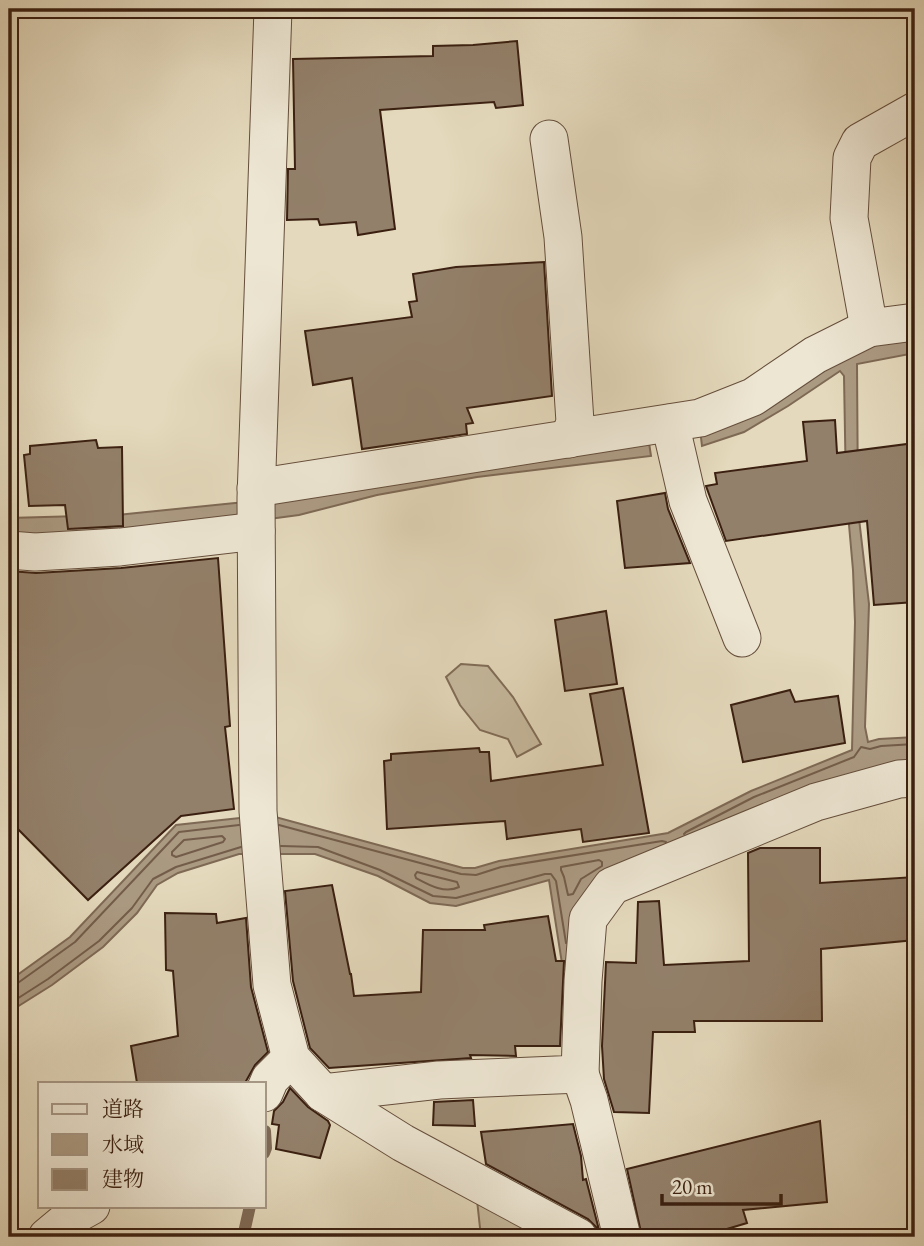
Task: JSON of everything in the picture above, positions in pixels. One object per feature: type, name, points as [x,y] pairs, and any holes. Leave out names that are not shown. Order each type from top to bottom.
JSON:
[{"type":"street","points":[[273,9],[256,511],[258,811],[272,985],[291,1058],[323,1093],[403,1143],[578,1237]]},
{"type":"street","points":[[869,328],[849,218],[852,158],[860,142],[915,111]]},
{"type":"street","points":[[549,139],[563,237],[575,422],[569,439]]},
{"type":"street","points":[[9,550],[35,552],[120,547],[256,511],[569,439],[700,418],[753,397],[814,355],[869,328],[915,322]]},
{"type":"street","points":[[670,422],[688,501],[742,638]]},
{"type":"street","points":[[622,1237],[589,1100],[580,1074],[588,919],[612,886],[816,802],[899,779],[915,778]]},
{"type":"street","points":[[266,1088],[270,1079],[291,1058]]},
{"type":"street","points":[[323,1093],[439,1080],[580,1074]]},
{"type":"street","points":[[47,1237],[71,1217],[87,1208]]},
{"type":"shaded area","points":[[461,664],[488,666],[513,697],[541,744],[517,757],[508,739],[480,730],[460,705],[446,677]]},
{"type":"shaded area","points":[[477,1200],[550,1237],[481,1237]]},
{"type":"water","points":[[915,338],[915,353],[857,364],[858,510],[869,604],[865,727],[868,742],[915,737],[915,772],[629,870],[574,969],[563,970],[549,880],[456,906],[430,903],[378,876],[315,854],[239,854],[178,873],[157,885],[137,913],[103,947],[52,985],[9,1012],[9,981],[70,937],[176,825],[268,815],[463,868],[475,868],[499,861],[668,833],[751,791],[852,750],[855,622],[846,491],[844,376],[840,371],[744,432],[702,446],[700,429],[846,349]]},
{"type":"water","points":[[648,436],[651,456],[477,477],[377,495],[299,515],[232,524],[9,539],[9,518],[117,515],[235,503],[287,501]]},
{"type":"building","points":[[517,41],[523,105],[496,108],[494,102],[380,110],[395,229],[358,235],[356,222],[320,225],[318,219],[287,220],[288,169],[295,169],[293,59],[433,56],[433,46]]},
{"type":"building","points":[[544,262],[552,396],[467,408],[473,423],[466,424],[467,434],[362,449],[352,378],[313,385],[305,331],[412,317],[409,302],[417,301],[413,274],[456,267]]},
{"type":"building","points":[[835,420],[837,453],[915,443],[915,602],[874,605],[867,521],[726,541],[706,486],[717,484],[715,473],[807,461],[803,422]]},
{"type":"building","points":[[96,440],[98,448],[122,447],[123,526],[68,529],[65,505],[29,506],[24,455],[30,454],[30,446]]},
{"type":"building","points":[[665,493],[668,509],[690,563],[625,568],[617,501]]},
{"type":"building","points":[[218,558],[230,726],[225,727],[234,809],[181,816],[88,900],[9,820],[9,571],[36,573],[121,568]]},
{"type":"building","points":[[606,611],[617,684],[565,691],[555,620]]},
{"type":"building","points":[[623,688],[649,833],[583,842],[581,829],[507,839],[505,821],[387,829],[384,761],[391,760],[391,754],[479,748],[480,752],[489,752],[491,781],[603,765],[590,694]]},
{"type":"building","points":[[790,690],[795,702],[838,696],[845,743],[743,762],[731,705]]},
{"type":"building","points":[[760,848],[820,848],[820,883],[915,877],[915,940],[821,949],[822,1021],[694,1021],[695,1032],[653,1032],[649,1113],[614,1112],[604,1079],[602,1046],[606,962],[636,963],[638,902],[659,901],[664,965],[749,961],[748,853]]},
{"type":"building","points":[[332,885],[354,996],[421,992],[423,930],[485,930],[484,925],[548,916],[556,961],[564,961],[560,1046],[515,1046],[516,1056],[470,1055],[471,1058],[329,1068],[310,1048],[293,981],[285,891]]},
{"type":"building","points":[[165,913],[216,914],[217,923],[246,918],[251,987],[268,1052],[255,1065],[246,1082],[137,1082],[131,1046],[178,1036],[173,971],[166,970]]},
{"type":"building","points":[[290,1088],[330,1125],[320,1158],[276,1149],[279,1125],[272,1124],[274,1111],[283,1102]]},
{"type":"building","points":[[473,1100],[475,1126],[433,1125],[434,1102]]},
{"type":"building","points":[[820,1121],[827,1202],[743,1210],[747,1223],[700,1237],[681,1237],[678,1230],[642,1237],[627,1169]]},
{"type":"building","points":[[573,1124],[581,1156],[583,1180],[586,1179],[599,1230],[588,1219],[486,1164],[481,1132]]},
{"type":"waterway","points":[[243,1237],[250,1208]]}]
